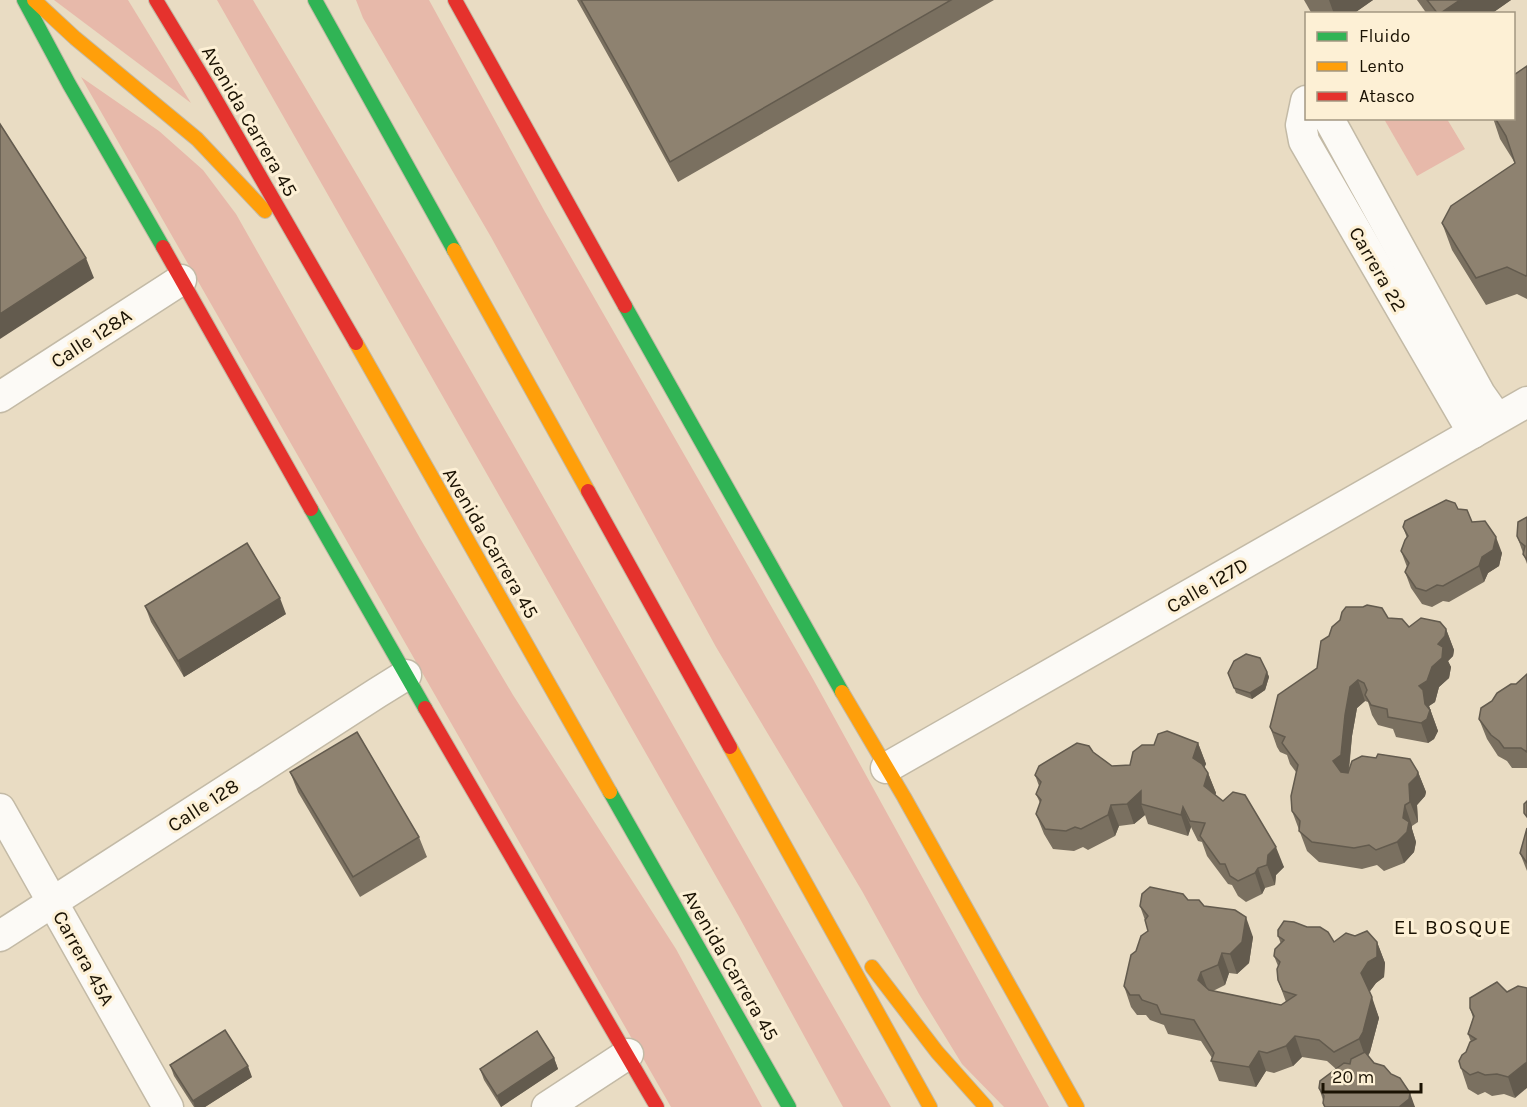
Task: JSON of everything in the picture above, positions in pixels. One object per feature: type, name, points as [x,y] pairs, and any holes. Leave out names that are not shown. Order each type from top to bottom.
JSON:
[{"type":"highway","points":[[24,0],[69,84],[406,675],[657,1107]]},
{"type":"highway","points":[[34,0],[75,38],[197,139],[304,251]]},
{"type":"highway","name":"Avenida Carrera 45","points":[[156,0],[304,251],[789,1107]]},
{"type":"highway","points":[[315,0],[930,1107]]},
{"type":"highway","points":[[325,0],[332,28]]},
{"type":"highway","points":[[454,0],[760,548],[1077,1107]]},
{"type":"highway","points":[[806,882],[937,1052],[987,1107]]},
{"type":"street","name":"Carrera 22","points":[[1305,106],[1301,125],[1304,141],[1485,426]]},
{"type":"street","name":"Carrera 22","points":[[1328,120],[1480,394],[1485,426]]},
{"type":"street","name":"Calle 128A","points":[[0,397],[181,280]]},
{"type":"street","name":"Calle 127D","points":[[886,768],[1527,402]]},
{"type":"street","name":"Calle 128","points":[[0,936],[406,675]]},
{"type":"street","name":"Carrera 45A","points":[[0,809],[168,1107]]},
{"type":"street","points":[[548,1107],[628,1054]]},
{"type":"shaded area","points":[[54,0],[128,0],[191,103]]},
{"type":"shaded area","points":[[217,0],[253,0],[416,275],[891,1107],[843,1107],[738,915]]},
{"type":"shaded area","points":[[356,0],[429,0],[545,212],[813,679],[1049,1107],[1004,1107],[962,1064],[716,647],[491,237],[363,18]]},
{"type":"shaded area","points":[[81,77],[159,131],[203,170],[236,214],[421,540],[513,695],[676,949],[762,1107],[671,1107]]},
{"type":"shaded area","points":[[1385,120],[1448,120],[1465,149],[1417,176]]},
{"type":"building","points":[[581,0],[951,0],[670,162]]},
{"type":"building","points":[[1427,0],[1460,0],[1442,12],[1436,12]]},
{"type":"building","points":[[1527,66],[1527,275],[1507,267],[1476,278],[1442,223],[1451,206],[1515,163],[1506,136],[1496,120],[1515,120],[1515,74]]},
{"type":"building","points":[[0,124],[86,258],[0,314]]},
{"type":"building","points":[[1446,500],[1455,503],[1458,509],[1467,510],[1472,522],[1485,521],[1496,537],[1493,550],[1482,557],[1479,566],[1443,586],[1437,585],[1426,591],[1416,588],[1405,572],[1409,563],[1401,551],[1408,536],[1403,527],[1405,521]]},
{"type":"building","points":[[1527,517],[1527,560],[1523,554],[1525,546],[1517,536],[1518,522]]},
{"type":"building","points":[[247,543],[280,598],[178,661],[145,606]]},
{"type":"building","points":[[1367,605],[1382,608],[1388,618],[1402,619],[1409,627],[1421,618],[1440,622],[1446,629],[1445,636],[1438,644],[1443,647],[1442,658],[1432,667],[1427,681],[1419,686],[1423,690],[1425,704],[1430,710],[1427,719],[1421,723],[1388,717],[1387,709],[1371,705],[1365,695],[1367,690],[1364,683],[1358,680],[1350,687],[1341,755],[1333,761],[1341,772],[1348,773],[1352,761],[1362,756],[1376,758],[1378,754],[1410,759],[1418,772],[1409,784],[1410,802],[1405,805],[1403,818],[1409,822],[1407,832],[1397,842],[1376,850],[1369,845],[1354,848],[1312,842],[1299,831],[1300,821],[1292,811],[1291,796],[1298,765],[1282,743],[1285,737],[1273,732],[1270,727],[1278,695],[1317,668],[1321,641],[1329,636],[1332,627],[1340,620],[1342,612],[1346,607]]},
{"type":"building","points":[[1246,654],[1260,658],[1267,672],[1263,685],[1250,693],[1234,688],[1228,673],[1234,661]]},
{"type":"building","points":[[1527,674],[1527,752],[1521,748],[1504,748],[1479,719],[1481,708],[1492,701],[1497,693],[1511,684],[1516,684]]},
{"type":"building","points":[[1167,731],[1198,743],[1193,758],[1202,764],[1208,773],[1204,786],[1223,801],[1233,792],[1245,795],[1276,847],[1268,855],[1267,865],[1238,881],[1230,876],[1225,864],[1220,864],[1200,836],[1205,823],[1190,821],[1183,807],[1181,815],[1141,804],[1141,791],[1127,804],[1111,805],[1108,815],[1081,829],[1075,827],[1066,831],[1045,829],[1036,814],[1041,800],[1036,794],[1041,782],[1035,775],[1039,766],[1077,743],[1089,746],[1093,752],[1112,766],[1130,765],[1133,752],[1142,745],[1154,745],[1158,734]]},
{"type":"building","points":[[357,732],[419,837],[353,877],[290,772]]},
{"type":"building","points":[[1527,801],[1527,817],[1524,813],[1524,804]]},
{"type":"building","points":[[1527,828],[1527,863],[1520,853]]},
{"type":"building","points":[[1150,887],[1183,894],[1188,900],[1199,900],[1204,906],[1235,910],[1246,917],[1242,942],[1230,954],[1222,953],[1218,965],[1201,972],[1198,980],[1209,990],[1281,1005],[1296,995],[1283,991],[1278,980],[1277,969],[1280,962],[1274,956],[1275,949],[1284,940],[1278,936],[1278,930],[1284,921],[1307,927],[1320,927],[1328,932],[1334,942],[1346,933],[1355,936],[1367,931],[1377,942],[1377,957],[1368,962],[1361,973],[1372,997],[1359,1039],[1334,1052],[1319,1040],[1295,1036],[1286,1046],[1267,1053],[1259,1051],[1249,1067],[1211,1061],[1214,1053],[1194,1020],[1161,1014],[1157,1005],[1142,1000],[1139,995],[1130,995],[1124,986],[1131,955],[1136,951],[1141,936],[1148,931],[1145,920],[1148,916],[1140,906],[1142,894]]},
{"type":"building","points":[[1497,982],[1507,992],[1518,986],[1527,988],[1527,1062],[1508,1077],[1497,1074],[1485,1075],[1478,1072],[1470,1075],[1461,1068],[1459,1061],[1470,1042],[1476,1039],[1468,1034],[1474,1016],[1470,1008],[1470,998]]},
{"type":"building","points":[[225,1030],[248,1066],[193,1101],[170,1065]]},
{"type":"building","points":[[537,1031],[554,1058],[497,1096],[480,1069]]},
{"type":"building","points":[[1365,1052],[1374,1063],[1384,1066],[1391,1074],[1400,1078],[1410,1093],[1409,1099],[1399,1107],[1325,1107],[1324,1096],[1319,1088],[1320,1081],[1344,1063],[1350,1064],[1351,1059]]},
{"type":"traffic: fast","points":[[24,0],[69,84],[163,247]]},
{"type":"traffic: fast","points":[[315,0],[454,250]]},
{"type":"traffic: fast","points":[[625,306],[842,692]]},
{"type":"traffic: fast","points":[[311,509],[425,708]]},
{"type":"traffic: fast","points":[[610,792],[789,1107]]},
{"type":"traffic: slow","points":[[34,0],[75,38],[197,139],[265,211]]},
{"type":"traffic: slow","points":[[454,250],[588,491]]},
{"type":"traffic: slow","points":[[356,343],[610,792]]},
{"type":"traffic: slow","points":[[842,692],[904,797],[1077,1107]]},
{"type":"traffic: slow","points":[[730,747],[930,1107]]},
{"type":"traffic: slow","points":[[872,967],[937,1052],[986,1107]]},
{"type":"traffic: jam","points":[[156,0],[356,343]]},
{"type":"traffic: jam","points":[[455,0],[625,306]]},
{"type":"traffic: jam","points":[[163,247],[311,509]]},
{"type":"traffic: jam","points":[[588,491],[730,747]]},
{"type":"traffic: jam","points":[[425,708],[657,1107]]},
{"type":"district","name":"EL BOSQUE","points":[[1453,927]]}]
